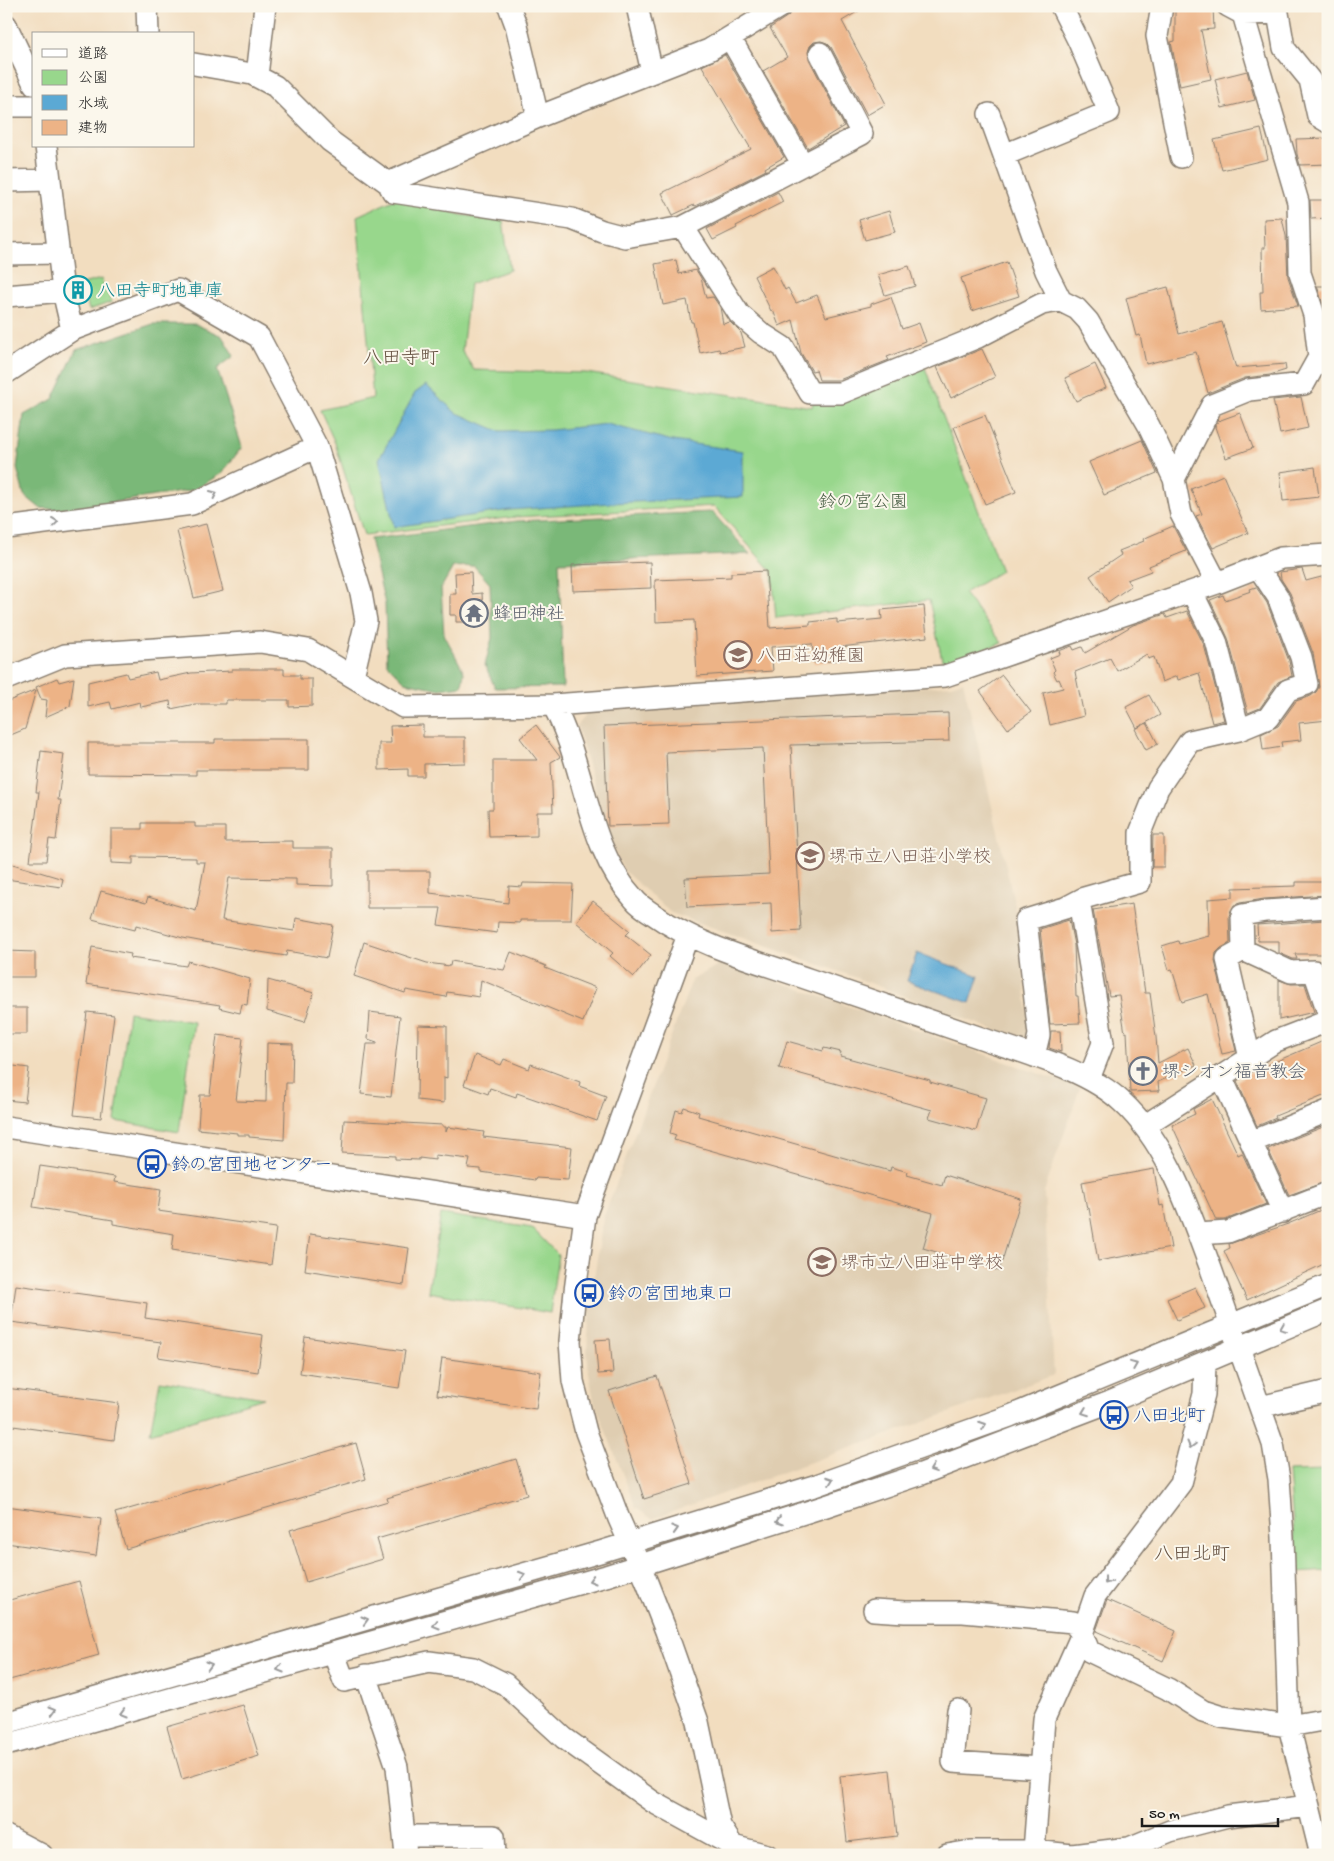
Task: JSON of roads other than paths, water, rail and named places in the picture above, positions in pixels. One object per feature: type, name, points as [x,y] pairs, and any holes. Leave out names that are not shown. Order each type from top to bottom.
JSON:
[{"type":"street","points":[[147,6],[148,32]]},
{"type":"street","points":[[257,76],[265,6]]},
{"type":"street","points":[[509,6],[516,25],[538,117]]},
{"type":"street","points":[[637,6],[652,72]]},
{"type":"street","points":[[388,183],[538,117],[709,50],[781,6]]},
{"type":"street","points":[[1004,155],[1109,112],[1079,42],[1061,6]]},
{"type":"street","points":[[1162,6],[1157,36],[1181,157]]},
{"type":"street","points":[[1174,479],[1212,405],[1249,390],[1304,384],[1319,357],[1314,315],[1300,273],[1298,202],[1235,10],[1279,10],[1284,48],[1310,80],[1318,116],[1328,122]]},
{"type":"street","points":[[6,25],[32,80]]},
{"type":"street","points":[[730,38],[803,165]]},
{"type":"street","points":[[195,64],[252,74],[275,86],[330,141],[388,183],[393,192],[572,219],[602,231],[625,237],[684,227],[862,134],[820,53]]},
{"type":"street","points":[[6,106],[32,106]]},
{"type":"street","points":[[989,114],[1046,271],[1061,301]]},
{"type":"street","points":[[46,148],[63,291],[72,330]]},
{"type":"street","points":[[6,181],[50,180]]},
{"type":"street","points":[[684,227],[739,314],[760,334],[783,347],[810,392],[841,394],[978,337],[1042,304],[1061,301],[1078,309],[1088,321],[1149,426],[1174,479],[1182,514],[1217,583]]},
{"type":"street","points":[[6,254],[58,253]]},
{"type":"street","points":[[6,373],[72,330],[178,290],[259,337],[317,447],[361,593],[366,621],[352,676]]},
{"type":"street","points":[[6,296],[63,291]]},
{"type":"street","points":[[6,528],[192,504],[317,447]]},
{"type":"street","points":[[6,679],[66,655],[260,642],[308,650],[403,708],[552,705],[945,676],[1192,592],[1281,558],[1328,555]]},
{"type":"street","points":[[1034,1056],[1039,1035],[1026,920],[1140,882],[1140,833],[1158,788],[1190,742],[1239,730],[1268,718],[1288,690],[1307,684],[1302,657],[1278,596],[1258,567]]},
{"type":"street","points":[[1192,592],[1216,641],[1239,730]]},
{"type":"street","points":[[552,705],[561,720],[578,769],[592,821],[605,858],[637,902],[670,926],[688,935],[767,964],[1034,1056],[1089,1079],[1121,1101],[1144,1126],[1171,1169],[1198,1234],[1273,1444],[1283,1537],[1289,1726],[1316,1810],[1319,1849]]},
{"type":"street","points":[[1079,901],[1103,1043],[1089,1079]]},
{"type":"street","points":[[1243,950],[1242,915],[1266,911],[1328,907]]},
{"type":"street","points":[[688,935],[585,1216],[570,1342],[573,1381],[586,1432],[629,1544],[666,1631],[698,1722],[720,1826],[733,1846]]},
{"type":"street","points":[[1243,950],[1291,972],[1321,966],[1328,1012]]},
{"type":"street","points":[[1243,950],[1227,959],[1250,1058]]},
{"type":"street","points":[[1144,1126],[1276,1041],[1328,1021]]},
{"type":"street","points":[[1221,1076],[1282,1212]]},
{"type":"street","points":[[1251,1142],[1328,1111]]},
{"type":"street","points":[[6,1127],[585,1216]]},
{"type":"street","points":[[1198,1234],[1228,1232],[1328,1194]]},
{"type":"street","points":[[6,1724],[629,1544],[814,1486],[1010,1416],[1328,1285]]},
{"type":"street","points":[[6,1745],[334,1654],[639,1565],[826,1506],[921,1474],[1110,1402],[1328,1310]]},
{"type":"street","points":[[1034,1851],[1044,1719],[1082,1634],[1095,1596],[1181,1483],[1204,1394],[1205,1363]]},
{"type":"street","points":[[1260,1407],[1328,1391]]},
{"type":"street","points":[[874,1610],[962,1612],[1073,1622],[1082,1634],[1089,1651],[1168,1689],[1204,1711],[1222,1717],[1289,1726],[1328,1719]]},
{"type":"street","points":[[334,1654],[344,1681],[429,1662],[474,1668],[505,1684],[564,1738],[653,1802],[733,1846],[767,1855]]},
{"type":"street","points":[[366,1675],[397,1767],[405,1845],[494,1836],[495,1855]]},
{"type":"street","points":[[958,1710],[953,1762],[1040,1768]]},
{"type":"street","points":[[947,1855],[971,1851],[1034,1851],[1072,1855],[1131,1851],[1170,1832],[1228,1816],[1316,1810]]},
{"type":"street","points":[[6,1836],[42,1855]]},
{"type":"water","points":[[426,385],[455,412],[499,431],[552,430],[607,424],[673,441],[743,451],[743,497],[510,510],[394,527],[379,459],[415,393]]},
{"type":"water","points":[[917,953],[979,976],[970,1003],[907,981]]},
{"type":"place","name":"八田寺町地車庫","points":[[78,290]]},
{"type":"place","name":"蜂田神社","points":[[474,613]]},
{"type":"place","name":"八田荘幼稚園","points":[[738,655]]},
{"type":"place","name":"堺市立八田荘小学校","points":[[810,856]]},
{"type":"place","name":"堺シオン福音教会","points":[[1143,1071]]},
{"type":"place","name":"鈴の宮団地センター","points":[[152,1164]]},
{"type":"place","name":"堺市立八田荘中学校","points":[[822,1262]]},
{"type":"place","name":"鈴の宮団地東口","points":[[589,1293]]},
{"type":"place","name":"八田北町","points":[[1114,1415]]},
{"type":"district","name":"八田寺町","points":[[401,356]]},
{"type":"district","name":"八田北町","points":[[1192,1552]]},
{"type":"park label","name":"鈴の宮公園","points":[[863,501]]}]
